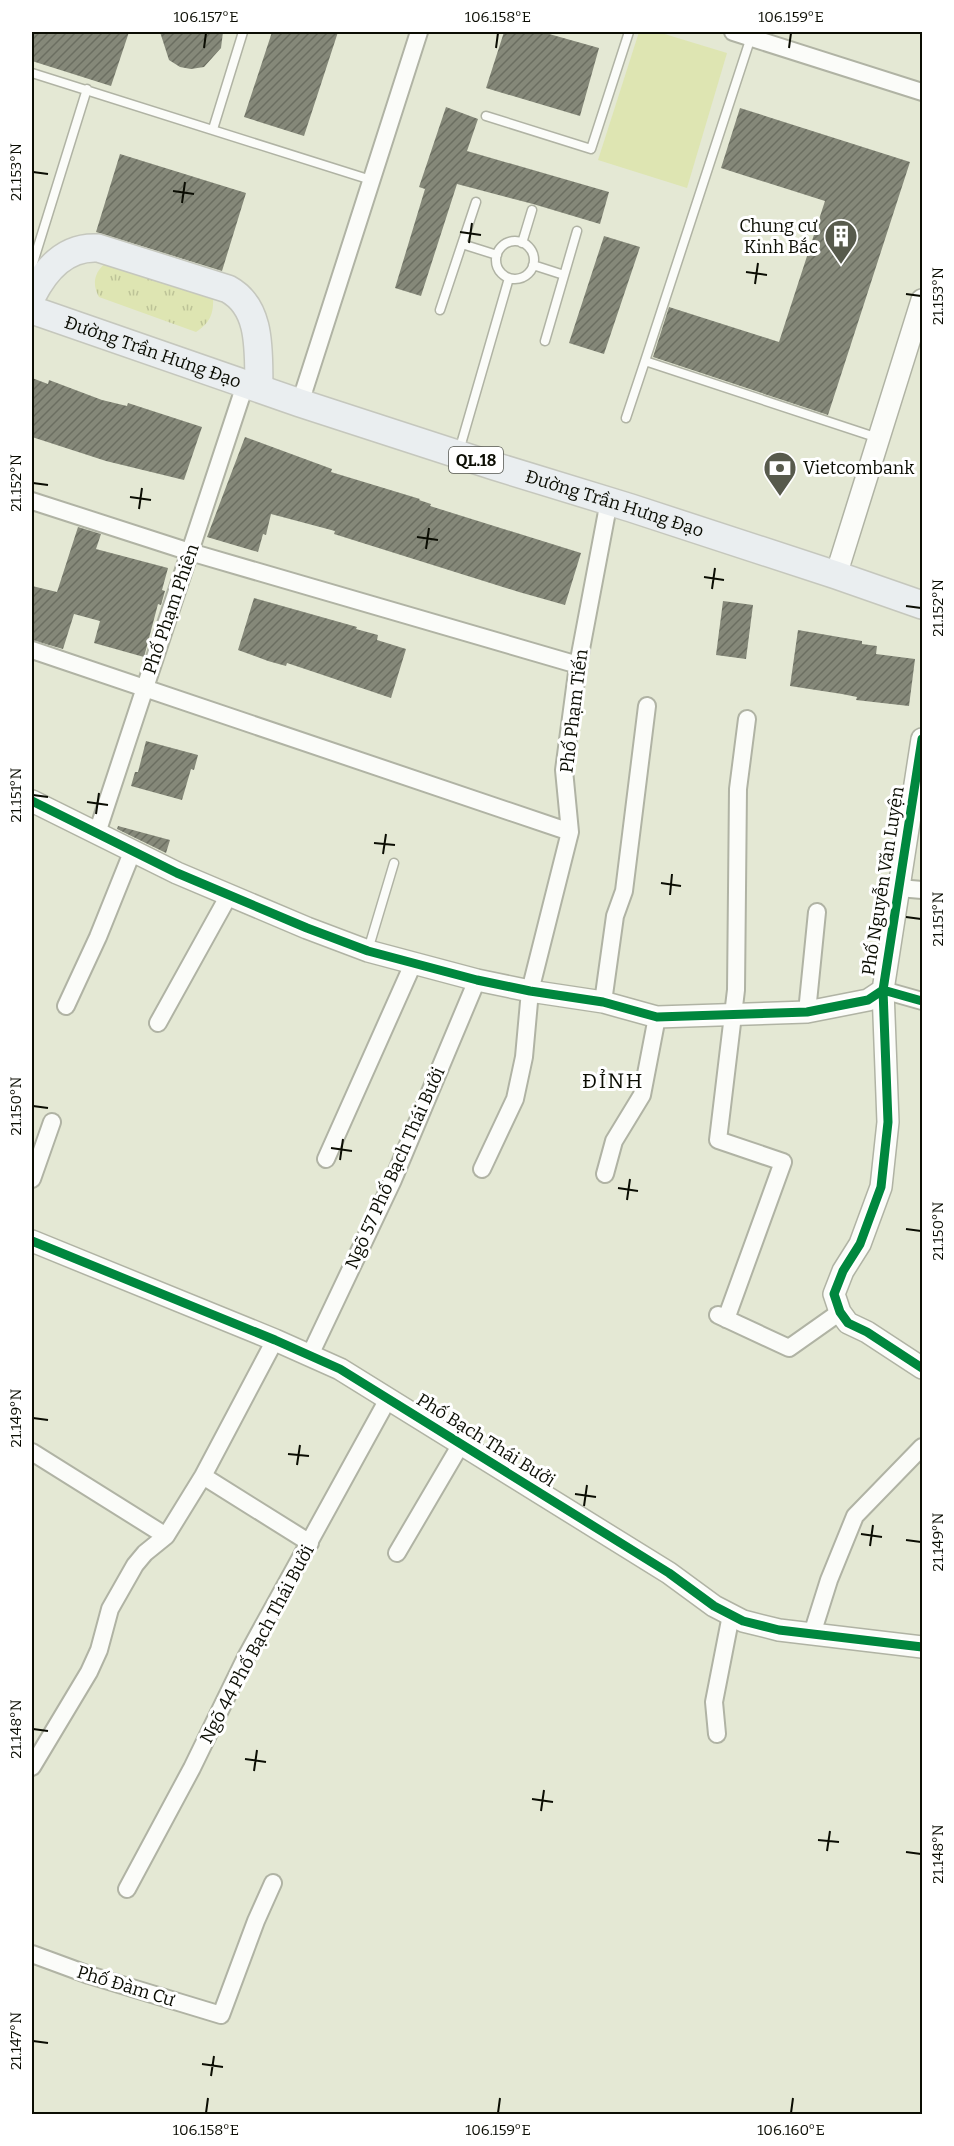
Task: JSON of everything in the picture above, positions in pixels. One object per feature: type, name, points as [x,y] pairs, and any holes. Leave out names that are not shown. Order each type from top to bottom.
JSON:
[{"type":"highway","points":[[32,296],[41,278],[51,266],[73,252],[90,248],[98,248],[228,289],[237,294],[252,314],[257,342],[252,386]]},
{"type":"highway","name":"Đường Trần Hưng Đạo","points":[[32,310],[300,403],[609,501],[922,605]]},
{"type":"street","points":[[300,403],[419,32]]},
{"type":"street","points":[[733,32],[922,92]]},
{"type":"street","points":[[836,575],[922,300]]},
{"type":"street","name":"Phố Phạm Phiên","points":[[97,833],[190,552],[252,386]]},
{"type":"street","points":[[32,501],[190,552],[578,665]]},
{"type":"street","name":"Phố Phạm Tiến","points":[[482,1169],[515,1099],[524,1057],[530,991],[570,832],[564,770],[578,665],[609,501]]},
{"type":"street","points":[[32,651],[570,832]]},
{"type":"street","points":[[603,1002],[615,916],[624,891],[647,706]]},
{"type":"street","points":[[747,719],[738,789],[736,990],[718,1140],[783,1162],[722,1316],[789,1348],[840,1312],[848,1323],[867,1332],[922,1368]]},
{"type":"street","name":"Phố Nguyễn Văn Luyện","points":[[840,1312],[834,1294],[843,1271],[860,1244],[881,1187],[888,1122],[883,990],[922,739]]},
{"type":"street","points":[[32,801],[177,873],[307,928],[368,951],[477,980],[603,1002],[657,1017],[807,1012],[868,1000],[883,990],[922,1001]]},
{"type":"street","points":[[66,1006],[98,937],[132,850]]},
{"type":"street","points":[[899,888],[922,890]]},
{"type":"street","points":[[158,1023],[229,895]]},
{"type":"street","points":[[807,1012],[817,912]]},
{"type":"street","points":[[326,1158],[413,964]]},
{"type":"street","name":"Ngõ 57 Phố Bạch Thái Bưởi","points":[[310,1355],[393,1180],[477,980]]},
{"type":"street","points":[[605,1174],[614,1141],[642,1095],[657,1017]]},
{"type":"street","points":[[32,1179],[52,1122]]},
{"type":"street","name":"Phố Bạch Thái Bưởi","points":[[32,1241],[275,1340],[340,1369],[669,1573],[714,1606],[743,1621],[779,1630],[922,1647]]},
{"type":"street","points":[[32,1767],[89,1672],[99,1650],[110,1610],[135,1565],[144,1553],[166,1536],[203,1476],[275,1340]]},
{"type":"street","name":"Ngõ 44 Phố Bạch Thái Bưởi","points":[[127,1889],[192,1768],[246,1657],[388,1399]]},
{"type":"street","points":[[397,1553],[461,1444]]},
{"type":"street","points":[[812,1634],[855,1516],[922,1447]]},
{"type":"street","points":[[32,1452],[166,1536]]},
{"type":"street","points":[[203,1476],[310,1543]]},
{"type":"street","points":[[717,1734],[714,1702],[731,1615]]},
{"type":"street","name":"Phố Đàm Cư","points":[[32,1954],[89,1975],[221,2015],[256,1921],[273,1883]]},
{"type":"lane","points":[[213,129],[243,32]]},
{"type":"lane","points":[[486,116],[591,149],[629,32]]},
{"type":"lane","points":[[626,418],[751,37]]},
{"type":"lane","points":[[32,73],[371,180]]},
{"type":"lane","points":[[32,266],[87,89]]},
{"type":"lane","points":[[440,310],[476,202]]},
{"type":"lane","points":[[522,243],[532,210]]},
{"type":"lane","points":[[545,341],[577,231]]},
{"type":"lane","points":[[510,242],[522,243],[531,250],[533,265],[524,277],[509,278],[501,273],[497,255],[504,245],[510,242]]},
{"type":"lane","points":[[462,244],[497,255]]},
{"type":"lane","points":[[533,265],[564,275]]},
{"type":"lane","points":[[458,454],[509,278]]},
{"type":"lane","points":[[645,361],[879,438]]},
{"type":"lane","points":[[368,951],[394,863]]},
{"type":"green space","points":[[639,32],[658,32],[727,53],[687,188],[598,160]]},
{"type":"green space","points":[[108,261],[213,297],[212,313],[208,321],[196,332],[99,297],[95,286],[97,273]]},
{"type":"building","points":[[32,32],[129,32],[111,86],[32,61]]},
{"type":"building","points":[[160,32],[223,32],[221,48],[204,67],[191,69],[180,67],[169,60]]},
{"type":"building","points":[[272,32],[338,32],[304,136],[244,117]]},
{"type":"building","points":[[504,32],[542,32],[599,48],[580,116],[486,88]]},
{"type":"building","points":[[446,107],[478,119],[467,151],[609,192],[600,224],[457,184],[421,296],[395,288],[425,189],[419,187]]},
{"type":"building","name":"Chung cư Kinh Bắc","points":[[740,108],[910,162],[828,415],[653,357],[669,307],[779,342],[825,201],[721,168]]},
{"type":"building","points":[[120,154],[246,193],[222,271],[96,232]]},
{"type":"building","points":[[604,236],[640,247],[604,354],[569,343]]},
{"type":"building","points":[[32,378],[48,384],[49,380],[102,400],[127,406],[128,403],[202,427],[184,480],[106,461],[32,437]]},
{"type":"building","points":[[245,437],[332,469],[331,472],[420,499],[431,504],[430,506],[581,553],[565,605],[334,534],[335,531],[271,514],[266,535],[263,534],[258,552],[207,537]]},
{"type":"building","points":[[78,527],[101,534],[96,549],[168,568],[162,590],[165,591],[161,605],[158,604],[144,657],[94,643],[100,621],[74,614],[63,649],[32,640],[32,586],[57,592]]},
{"type":"building","points":[[254,598],[357,627],[356,629],[378,635],[377,640],[406,649],[391,698],[287,663],[286,666],[238,650]]},
{"type":"building","points":[[723,601],[753,605],[746,659],[716,655]]},
{"type":"building","points":[[798,630],[862,641],[862,644],[877,646],[876,654],[915,659],[909,706],[856,700],[857,697],[790,686]]},
{"type":"building","points":[[146,741],[198,755],[194,770],[191,769],[182,800],[131,786],[135,772],[138,772]]},
{"type":"building","points":[[118,826],[170,840],[166,853],[117,829]]},
{"type":"cycle path","points":[[922,739],[883,990],[888,1122],[881,1187],[860,1244],[843,1271],[834,1294],[840,1312],[848,1323],[867,1332],[922,1368]]},
{"type":"cycle path","points":[[32,801],[177,873],[307,928],[368,951],[477,980],[603,1002],[657,1017],[807,1012],[868,1000],[883,990],[922,1001]]},
{"type":"cycle path","points":[[32,1241],[275,1340],[340,1369],[669,1573],[714,1606],[743,1621],[779,1630],[922,1647]]},
{"type":"place","name":"Chung cư Kinh Bắc","points":[[841,265]]},
{"type":"place","name":"Vietcombank","points":[[780,497]]},
{"type":"district","name":"ĐỈNH","points":[[613,1081]]}]
